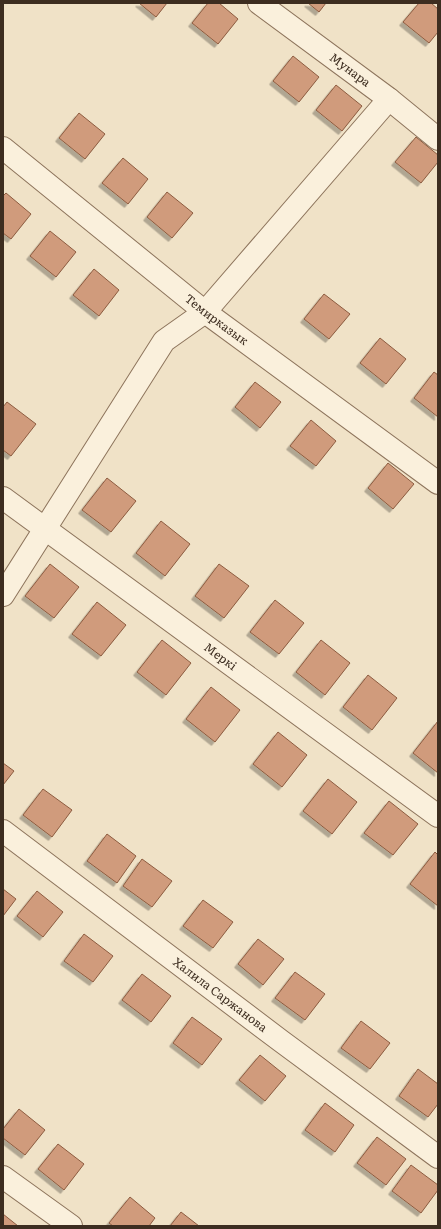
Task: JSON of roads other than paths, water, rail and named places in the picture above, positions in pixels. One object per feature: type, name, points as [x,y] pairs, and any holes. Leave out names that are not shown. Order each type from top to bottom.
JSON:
[{"type":"street","name":"Мунара","points":[[259,3],[435,132]]},
{"type":"street","points":[[3,594],[164,341],[205,312],[389,99]]},
{"type":"street","name":"Темирказык","points":[[3,148],[205,312],[438,483]]},
{"type":"street","name":"Меркі","points":[[3,498],[438,816]]},
{"type":"street","name":"Халила Саржанова","points":[[3,831],[281,1042],[438,1157]]},
{"type":"street","points":[[3,1177],[71,1226]]}]
